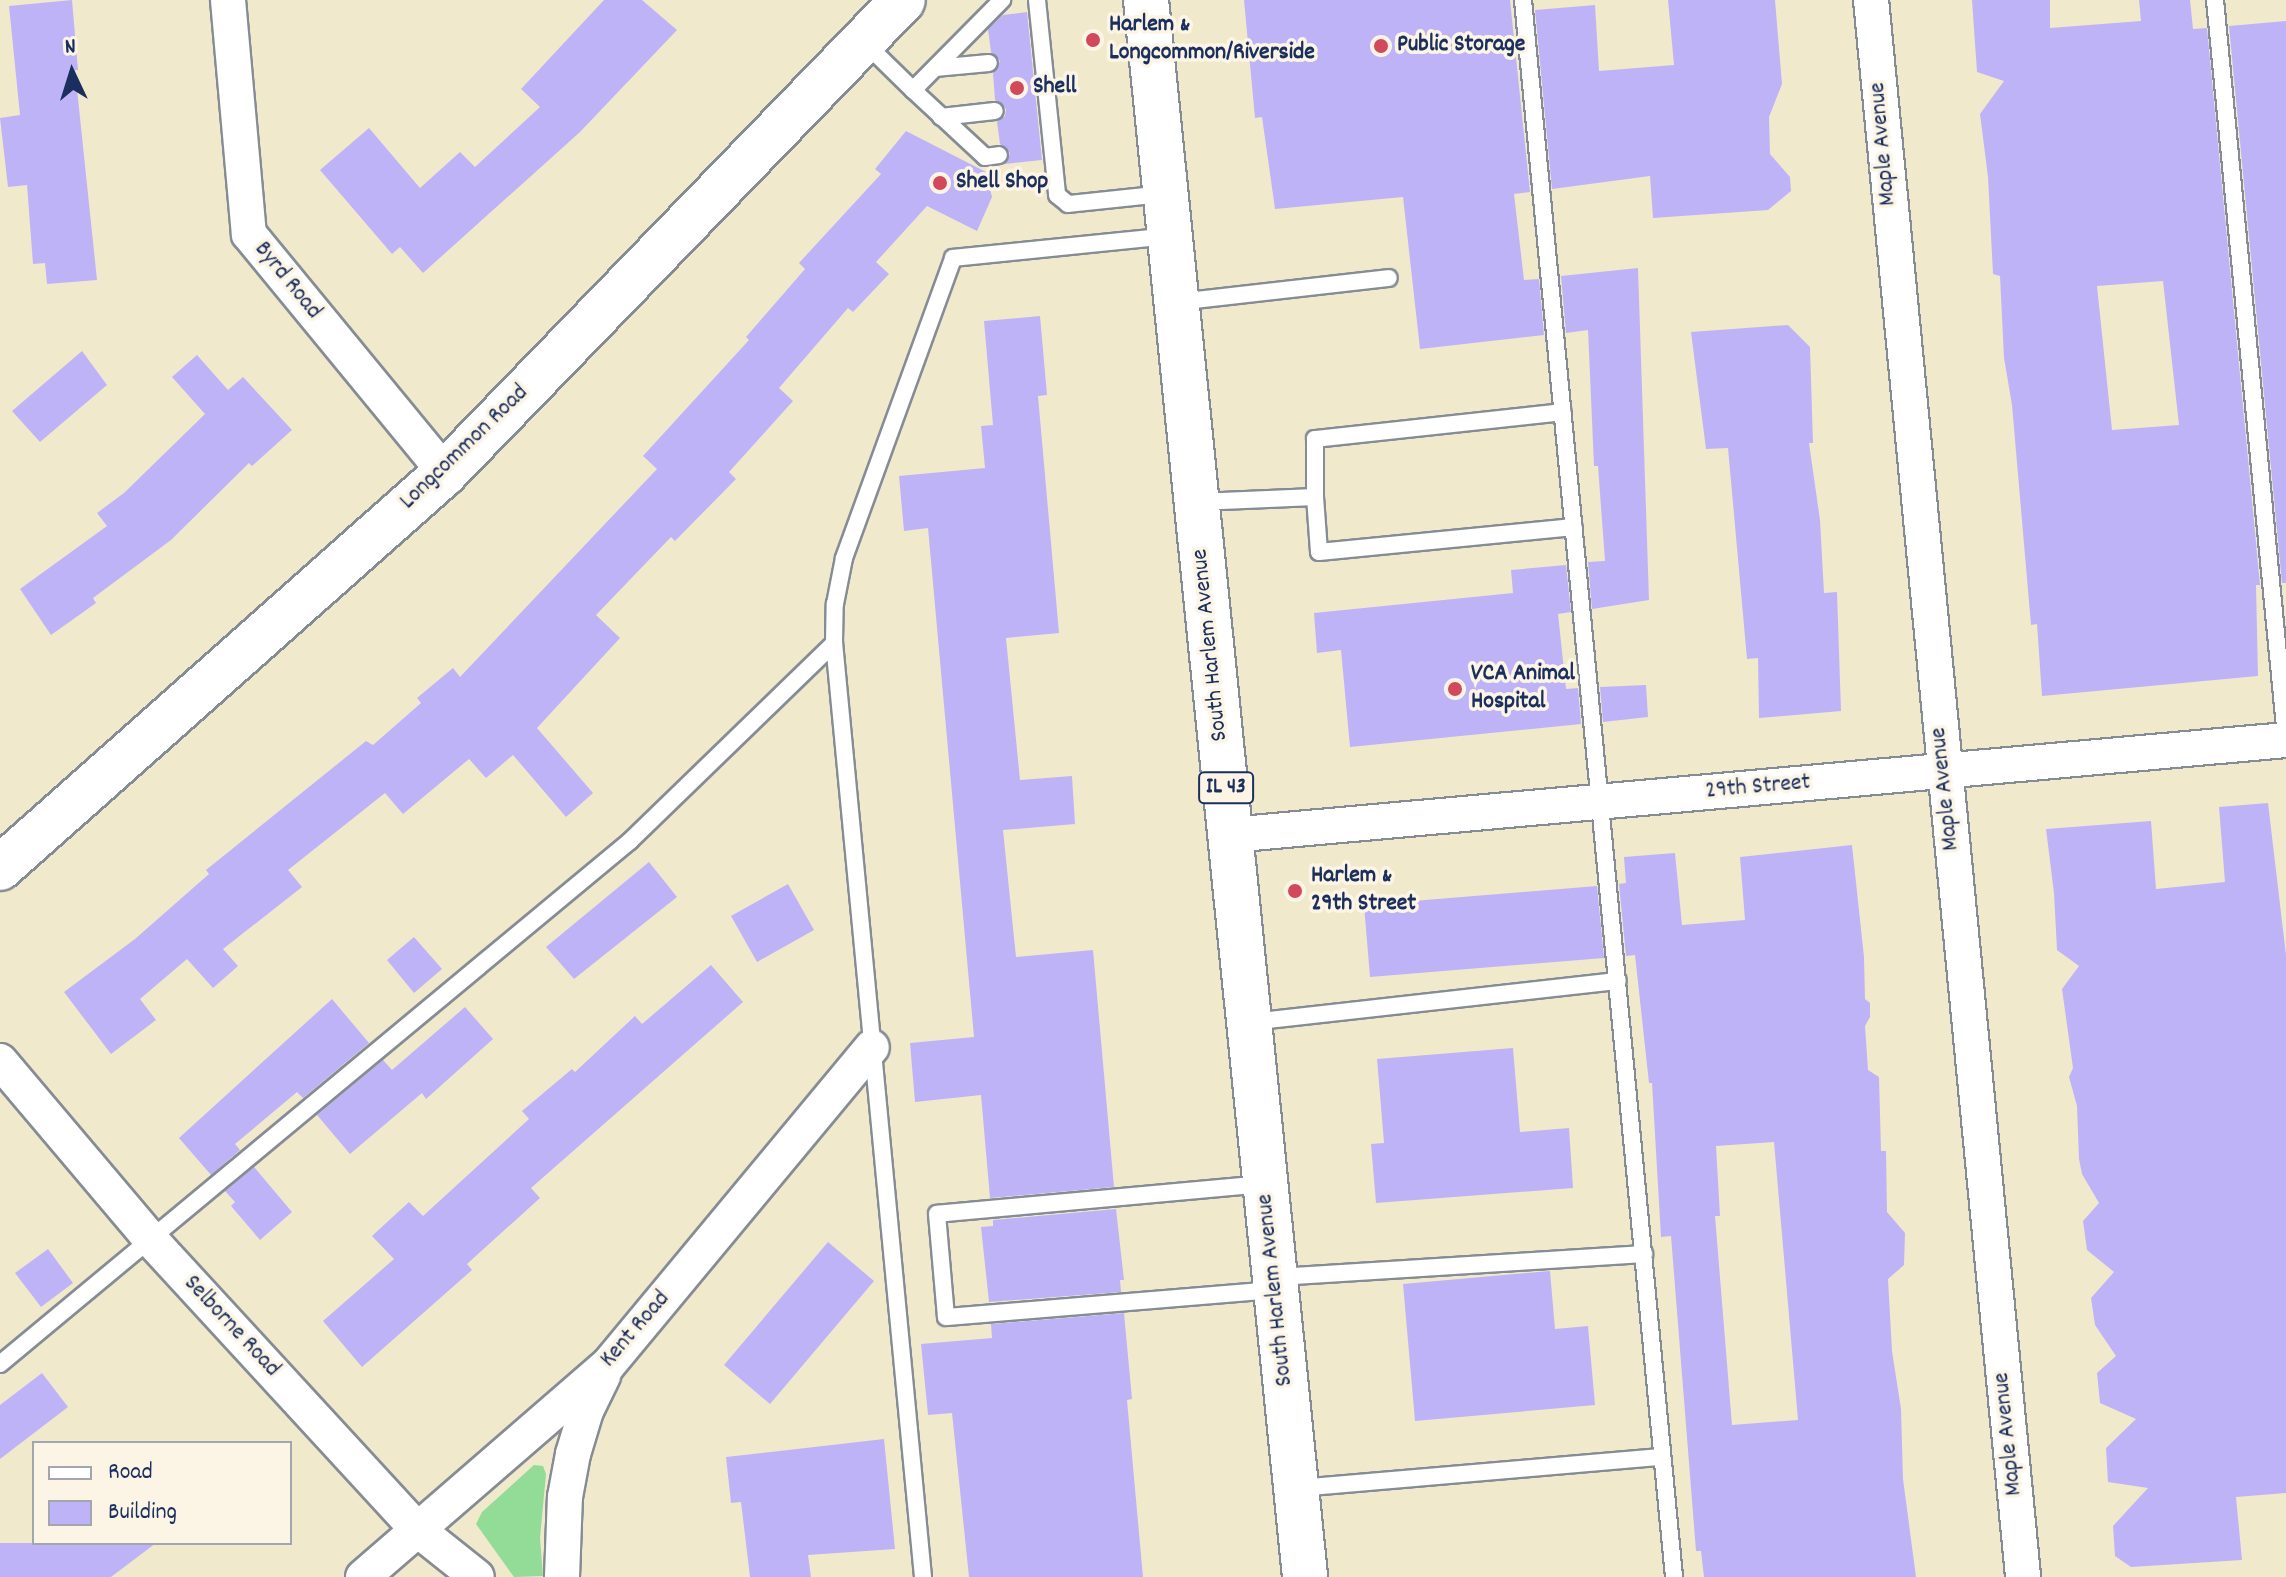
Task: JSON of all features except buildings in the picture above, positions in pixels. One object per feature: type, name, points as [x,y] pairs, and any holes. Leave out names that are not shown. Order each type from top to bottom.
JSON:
[{"type":"main road","name":"Longcommon Road","points":[[0,868],[445,473],[903,0]]},
{"type":"main road","name":"South Harlem Avenue","points":[[1146,0],[1305,1577]]},
{"type":"street","name":"Byrd Road","points":[[228,0],[249,234],[445,473]]},
{"type":"street","name":"Maple Avenue","points":[[1871,0],[2023,1577]]},
{"type":"street","name":"29th Street","points":[[1230,835],[2286,739]]},
{"type":"street","name":"Kent Road","points":[[363,1577],[608,1365],[872,1047]]},
{"type":"street","name":"Selborne Road","points":[[0,1061],[152,1241],[418,1530],[477,1577]]},
{"type":"street","points":[[562,1577],[565,1497],[573,1454],[586,1411],[608,1365]]},
{"type":"lane","points":[[913,90],[1002,0]]},
{"type":"lane","points":[[1037,0],[1039,58],[1057,195],[1068,204],[1168,215]]},
{"type":"lane","points":[[1523,0],[1674,1577]]},
{"type":"lane","points":[[2215,0],[2286,739]]},
{"type":"lane","points":[[863,41],[985,157],[999,155]]},
{"type":"lane","points":[[935,68],[989,63]]},
{"type":"lane","points":[[941,117],[995,111]]},
{"type":"lane","points":[[923,1577],[834,643],[835,604],[844,558],[953,258],[1168,215]]},
{"type":"lane","points":[[1177,302],[1389,278]]},
{"type":"lane","points":[[1563,412],[1315,439],[1319,552],[1574,527]]},
{"type":"lane","points":[[1196,502],[1315,497]]},
{"type":"lane","points":[[0,1364],[152,1241],[630,841],[834,643]]},
{"type":"lane","points":[[1249,1022],[1618,981]]},
{"type":"lane","points":[[1265,1184],[937,1214],[946,1317],[1276,1283],[1644,1254]]},
{"type":"lane","points":[[1296,1488],[1662,1457]]},
{"type":"green space","points":[[534,1465],[543,1466],[546,1474],[540,1538],[543,1576],[514,1577],[476,1524],[482,1512]]},
{"type":"place","name":"Harlem & Longcommon/Riverside","points":[[1093,40]]},
{"type":"place","name":"Public Storage","points":[[1381,46]]},
{"type":"place","name":"Shell","points":[[1017,88]]},
{"type":"place","name":"Shell Shop","points":[[940,183]]},
{"type":"place","name":"VCA Animal Hospital","points":[[1455,689]]},
{"type":"place","name":"Harlem & 29th Street","points":[[1295,891]]}]
